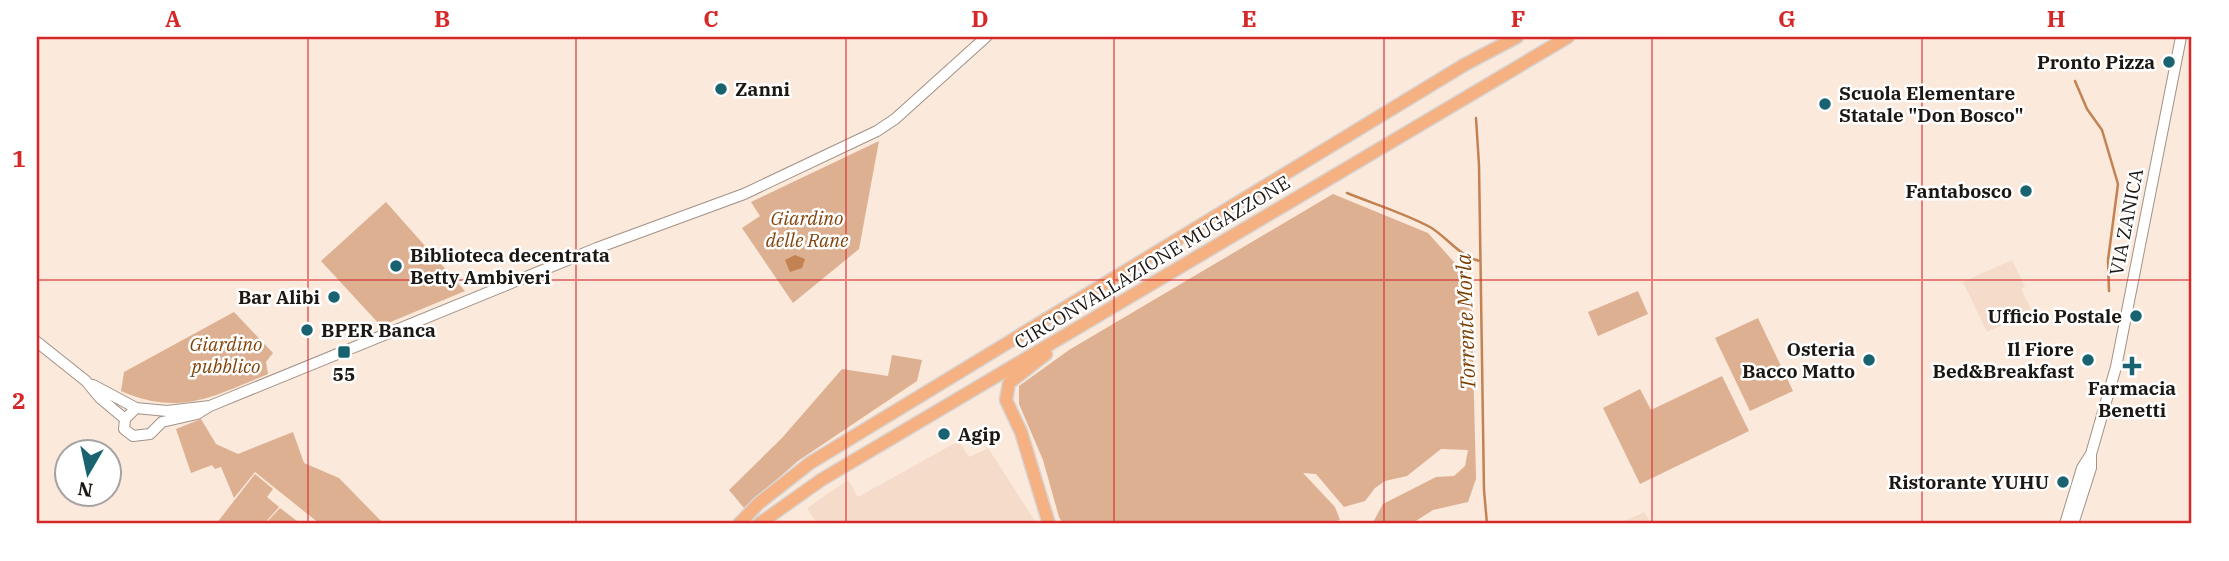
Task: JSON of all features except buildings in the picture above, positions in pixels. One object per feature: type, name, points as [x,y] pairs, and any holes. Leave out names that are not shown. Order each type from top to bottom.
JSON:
[{"type":"highway","name":"CIRCONVALLAZIONE MUGAZZONE","points":[[759,524],[821,480],[1568,37]]},
{"type":"highway","name":"CIRCONVALLAZIONE MUGAZZONE","points":[[739,524],[760,503],[810,463],[1464,65],[1513,39]]},
{"type":"highway","points":[[1049,524],[1021,432],[1006,395],[1009,383],[1079,327]]},
{"type":"street","points":[[136,408],[125,419],[124,429],[132,436],[141,437],[150,434],[159,424],[197,414],[210,406],[597,248],[744,194],[877,131],[895,119],[986,37]]},
{"type":"street","name":"VIA ZANICA","points":[[2073,524],[2091,468],[2091,454],[2116,367],[2181,37]]},
{"type":"street","points":[[37,342],[86,381],[136,408],[147,407],[154,410],[210,406]]},
{"type":"street","points":[[86,381],[100,398],[125,419]]},
{"type":"street","points":[[154,410],[159,424]]},
{"type":"street","name":"VIA ZANICA","points":[[2065,524],[2082,468],[2091,454]]},
{"type":"shaded area","points":[[795,255],[805,259],[802,268],[790,272],[785,260]]},
{"type":"shaded area","points":[[2012,260],[2025,287],[2021,289],[2032,311],[1987,332],[1963,282]]},
{"type":"shaded area","points":[[959,441],[969,457],[988,448],[1037,524],[817,524],[807,508],[848,480],[858,497]]},
{"type":"shaded area","points":[[1644,512],[1652,524],[1618,524]]},
{"type":"green space","name":"Giardino delle Rane","points":[[879,141],[859,249],[793,303],[742,228],[760,216],[751,202]]},
{"type":"green space","points":[[1333,194],[1428,233],[1471,277],[1476,479],[1468,502],[1433,510],[1411,524],[1372,524],[1383,504],[1436,477],[1454,476],[1465,466],[1468,450],[1441,449],[1407,476],[1385,481],[1375,488],[1365,501],[1344,507],[1316,474],[1303,473],[1335,507],[1340,520],[1321,524],[1063,524],[1043,460],[1019,404],[1019,386],[1069,350]]},
{"type":"green space","points":[[386,202],[465,291],[381,326],[321,261]]},
{"type":"green space","points":[[1638,291],[1648,314],[1598,336],[1588,312]]},
{"type":"green space","name":"Giardino pubblico","points":[[234,312],[273,353],[266,362],[268,374],[213,396],[179,403],[142,399],[121,391],[124,372]]},
{"type":"green space","points":[[1758,318],[1793,391],[1750,411],[1715,338]]},
{"type":"green space","points":[[892,355],[922,360],[917,381],[798,461],[744,508],[729,490],[782,438],[842,369],[888,376]]},
{"type":"green space","points":[[1722,376],[1749,431],[1640,484],[1603,408],[1640,389],[1651,410]]},
{"type":"green space","points":[[201,419],[216,444],[238,454],[293,432],[304,463],[339,478],[382,522],[320,524],[255,472],[234,498],[221,467],[215,469],[212,465],[191,473],[176,429]]},
{"type":"green space","points":[[255,474],[273,489],[267,497],[279,507],[264,524],[216,524]]},
{"type":"green space","points":[[280,508],[301,524],[265,524]]},
{"type":"waterway","points":[[2075,81],[2087,109],[2102,130],[2118,184],[2108,260],[2109,291]]},
{"type":"waterway","name":"Torrente Morla","points":[[1476,118],[1487,524]]},
{"type":"waterway","points":[[1347,193],[1430,227],[1460,251],[1480,261]]},
{"type":"place","name":"Pronto Pizza","points":[[2169,62]]},
{"type":"place","name":"Zanni","points":[[721,89]]},
{"type":"place","name":"Scuola Elementare Statale \"Don Bosco\"","points":[[1825,104]]},
{"type":"place","name":"Fantabosco","points":[[2026,191]]},
{"type":"place","name":"Biblioteca decentrata Betty Ambiveri","points":[[396,266]]},
{"type":"place","name":"Bar Alibi","points":[[334,297]]},
{"type":"place","name":"Ufficio Postale","points":[[2136,316]]},
{"type":"place","name":"BPER Banca","points":[[307,330]]},
{"type":"place","name":"55","points":[[344,352]]},
{"type":"place","name":"Osteria Bacco Matto","points":[[1869,360]]},
{"type":"place","name":"Il Fiore Bed&Breakfast","points":[[2088,360]]},
{"type":"place","name":"Farmacia Benetti","points":[[2132,366]]},
{"type":"place","name":"Agip","points":[[944,434]]},
{"type":"place","name":"Ristorante YUHU","points":[[2063,482]]}]
